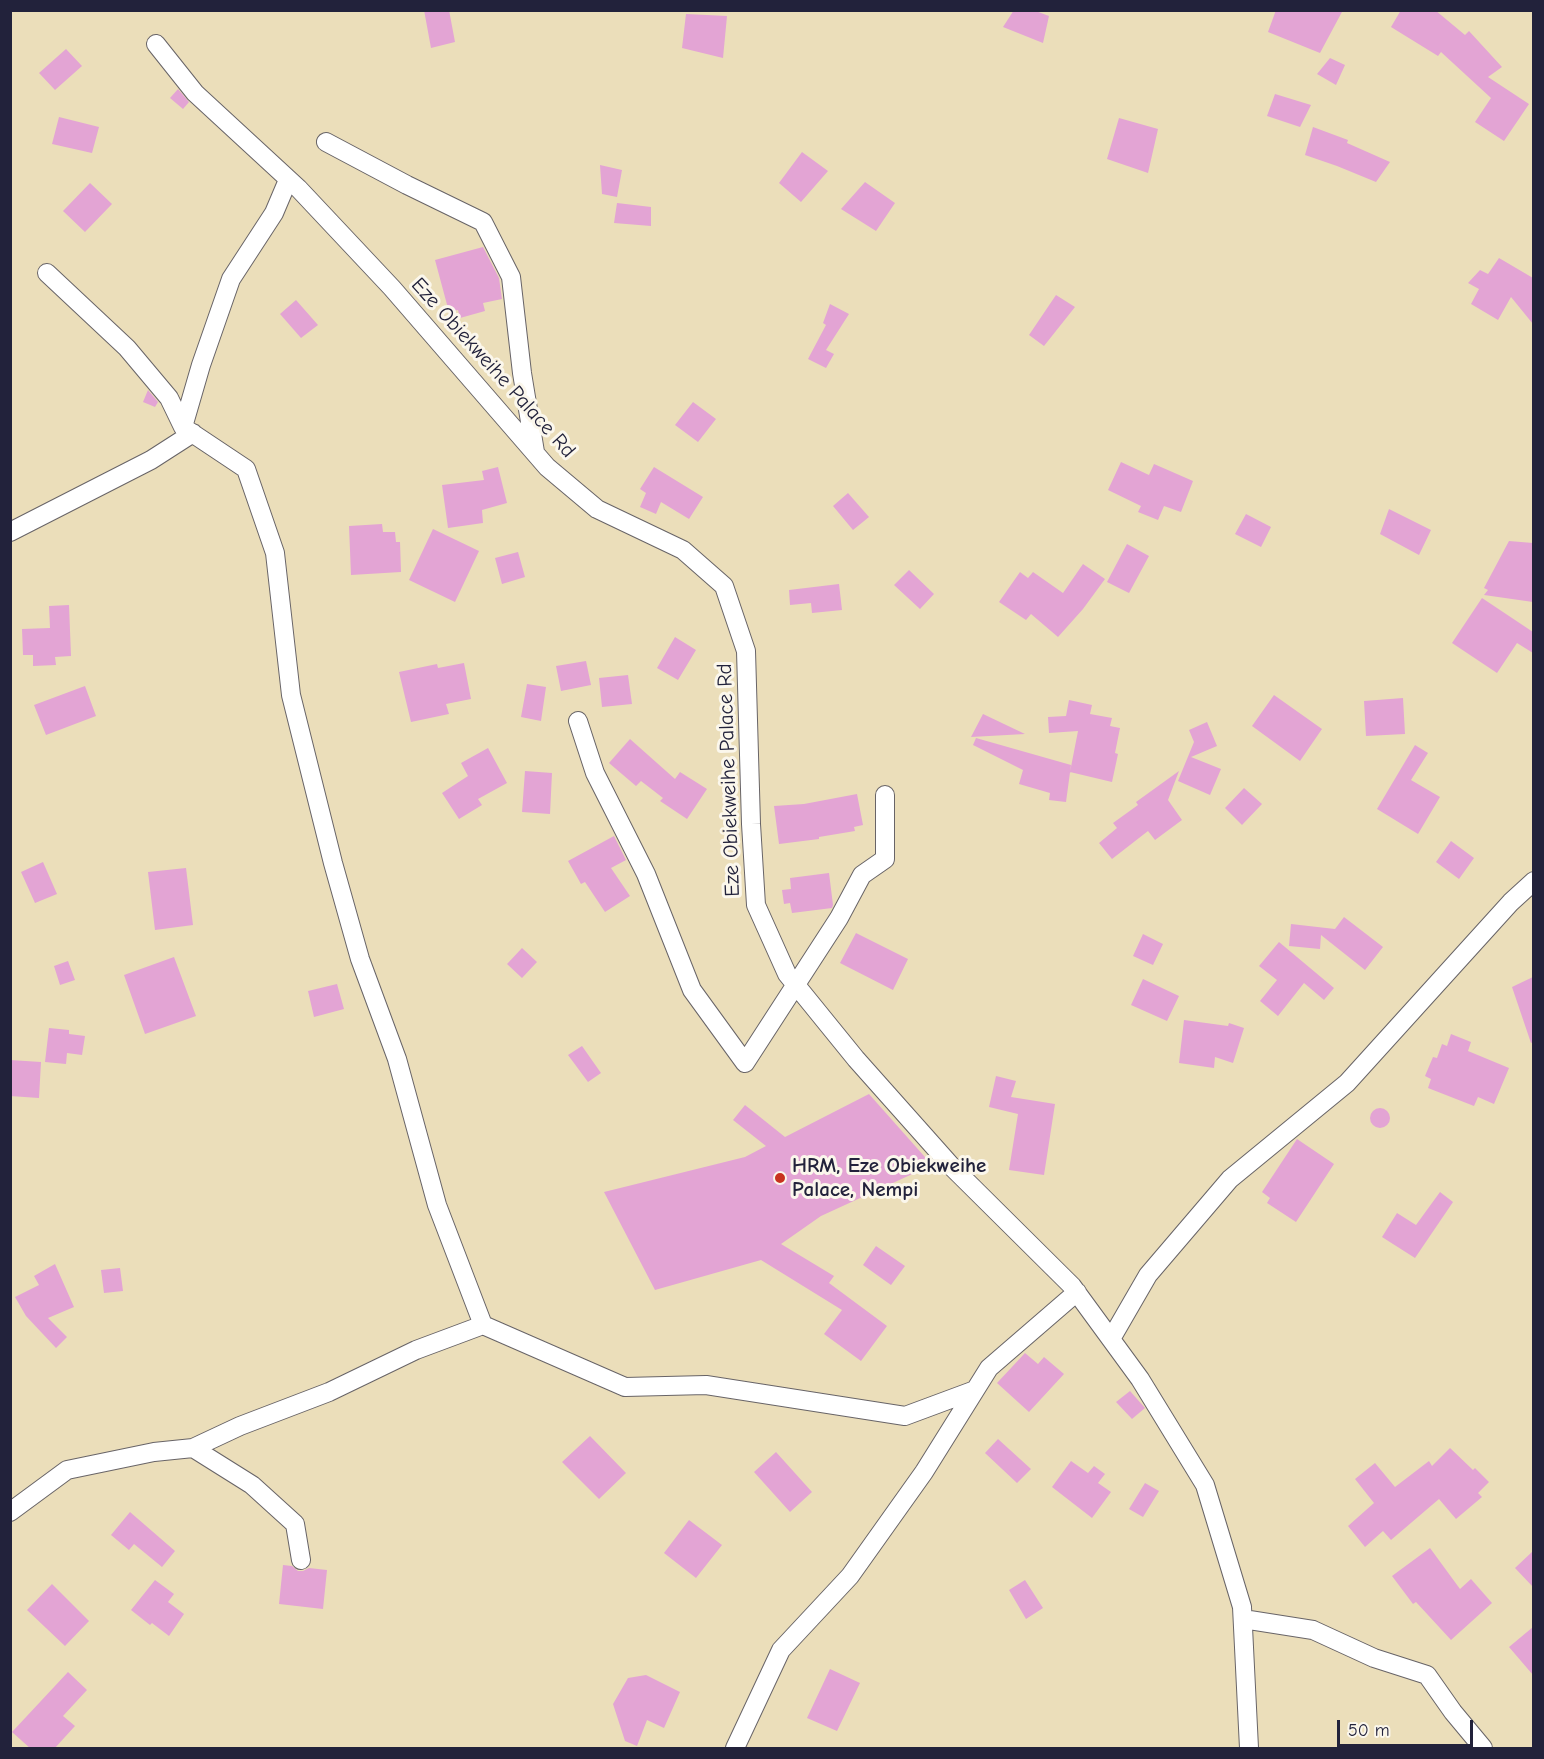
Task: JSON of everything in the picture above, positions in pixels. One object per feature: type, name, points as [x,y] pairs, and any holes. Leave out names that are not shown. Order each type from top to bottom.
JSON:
[{"type":"street","name":"Eze Obiekweihe Palace Rd","points":[[156,44],[195,93],[298,188],[392,288],[547,467],[597,509],[683,550],[724,586],[746,651],[751,824],[756,905],[786,974],[856,1059],[953,1168],[1077,1292],[1140,1379],[1205,1485],[1242,1607],[1249,1749]]},
{"type":"street","points":[[326,142],[483,222],[511,277],[522,373],[536,453]]},
{"type":"street","points":[[10,532],[151,460],[188,430],[201,365],[231,279],[274,213],[288,180]]},
{"type":"street","points":[[47,273],[127,348],[169,398],[188,430],[246,469],[275,554],[291,695],[333,863],[360,959],[397,1059],[437,1205],[483,1325]]},
{"type":"street","points":[[578,721],[595,773],[646,874],[692,990],[745,1063],[839,918],[862,875],[885,860],[885,795]]},
{"type":"street","points":[[1111,1339],[1149,1275],[1230,1179],[1347,1083],[1511,902],[1533,881]]},
{"type":"street","points":[[735,1749],[781,1650],[850,1576],[924,1472],[989,1368],[1077,1292]]},
{"type":"street","points":[[10,1512],[67,1470],[154,1452],[193,1448],[240,1426],[329,1392],[416,1350],[483,1325],[625,1387],[706,1385],[905,1416],[975,1390]]},
{"type":"street","points":[[193,1448],[252,1485],[295,1524],[301,1560]]},
{"type":"street","points":[[1243,1618],[1313,1630],[1374,1658],[1427,1676],[1483,1749]]},
{"type":"building","points":[[424,10],[449,10],[455,42],[431,48]]},
{"type":"building","points":[[1014,10],[1033,10],[1049,16],[1043,43],[1003,27]]},
{"type":"building","points":[[1276,10],[1343,10],[1320,53],[1268,32]]},
{"type":"building","points":[[1401,10],[1435,10],[1465,35],[1469,31],[1502,67],[1488,77],[1529,104],[1504,141],[1475,122],[1491,98],[1441,52],[1438,56],[1391,27]]},
{"type":"building","points":[[686,14],[727,16],[723,58],[682,48]]},
{"type":"building","points":[[66,49],[82,66],[55,90],[39,73]]},
{"type":"building","points":[[1330,58],[1345,65],[1336,85],[1317,74]]},
{"type":"building","points":[[178,89],[189,102],[183,109],[170,98]]},
{"type":"building","points":[[1275,94],[1311,105],[1300,127],[1267,116]]},
{"type":"building","points":[[59,117],[99,127],[92,153],[52,144]]},
{"type":"building","points":[[1119,118],[1158,129],[1148,173],[1107,159]]},
{"type":"building","points":[[1313,127],[1348,140],[1347,143],[1390,162],[1376,182],[1305,155]]},
{"type":"building","points":[[802,152],[828,171],[801,202],[779,183]]},
{"type":"building","points":[[600,165],[622,170],[617,197],[602,194]]},
{"type":"building","points":[[865,182],[895,203],[876,231],[841,209]]},
{"type":"building","points":[[90,183],[112,204],[85,232],[63,211]]},
{"type":"building","points":[[617,203],[651,207],[651,226],[614,223]]},
{"type":"building","points":[[483,247],[499,278],[502,299],[483,303],[485,311],[460,318],[458,310],[449,312],[435,260]]},
{"type":"building","points":[[1499,258],[1533,278],[1533,324],[1511,297],[1498,320],[1471,304],[1479,289],[1468,283],[1480,270],[1488,274]]},
{"type":"building","points":[[1056,295],[1075,307],[1044,346],[1029,335]]},
{"type":"building","points":[[296,300],[318,325],[301,338],[280,314]]},
{"type":"building","points":[[830,304],[849,314],[826,350],[834,354],[826,368],[808,359],[826,325],[823,323]]},
{"type":"building","points":[[148,390],[158,402],[155,407],[143,402]]},
{"type":"building","points":[[693,402],[716,419],[698,442],[675,425]]},
{"type":"building","points":[[1121,462],[1149,475],[1154,464],[1193,481],[1181,512],[1164,506],[1158,520],[1138,512],[1141,506],[1108,490]]},
{"type":"building","points":[[498,467],[507,503],[482,510],[483,523],[448,528],[442,485],[484,480],[482,471]]},
{"type":"building","points":[[654,467],[703,497],[689,519],[661,502],[656,514],[640,507],[646,493],[640,489]]},
{"type":"building","points":[[848,493],[869,517],[853,530],[833,506]]},
{"type":"building","points":[[1389,509],[1431,530],[1419,555],[1380,534]]},
{"type":"building","points":[[1246,514],[1271,527],[1261,547],[1235,534]]},
{"type":"building","points":[[382,524],[383,532],[395,532],[396,542],[400,542],[401,572],[351,575],[349,526]]},
{"type":"building","points":[[433,529],[479,551],[455,602],[409,580]]},
{"type":"building","points":[[1509,541],[1533,543],[1533,602],[1484,595],[1488,590],[1484,588]]},
{"type":"building","points":[[1127,544],[1149,556],[1129,593],[1107,582]]},
{"type":"building","points":[[518,552],[525,577],[502,584],[495,558]]},
{"type":"building","points":[[1083,564],[1105,579],[1058,637],[1031,614],[1026,620],[999,602],[1020,572],[1028,578],[1033,572],[1063,593]]},
{"type":"building","points":[[909,570],[934,594],[920,609],[894,585]]},
{"type":"building","points":[[839,584],[842,610],[812,613],[811,603],[790,605],[789,590]]},
{"type":"building","points":[[1482,598],[1533,632],[1533,653],[1517,643],[1497,673],[1452,643]]},
{"type":"building","points":[[69,605],[71,656],[55,657],[56,665],[33,666],[33,655],[23,655],[22,629],[50,628],[49,606]]},
{"type":"building","points":[[675,637],[696,650],[678,680],[657,668]]},
{"type":"building","points":[[586,661],[591,685],[561,691],[556,666]]},
{"type":"building","points":[[464,663],[471,699],[446,704],[449,714],[411,722],[399,672],[437,664],[438,668]]},
{"type":"building","points":[[628,675],[632,704],[602,707],[599,678]]},
{"type":"building","points":[[527,684],[546,687],[541,721],[521,717]]},
{"type":"building","points":[[85,686],[96,716],[46,735],[34,705]]},
{"type":"building","points":[[1274,695],[1322,729],[1300,761],[1252,726]]},
{"type":"building","points":[[1403,698],[1405,734],[1366,736],[1364,701]]},
{"type":"building","points":[[1069,700],[1092,705],[1090,714],[1112,718],[1110,726],[1120,728],[1115,753],[1118,754],[1112,782],[1070,772],[1078,731],[1049,733],[1048,717],[1066,716]]},
{"type":"building","points":[[983,714],[1025,734],[971,737]]},
{"type":"building","points":[[1207,722],[1217,746],[1191,757],[1221,769],[1210,795],[1178,781],[1194,742],[1189,730]]},
{"type":"building","points":[[976,738],[1071,765],[1066,802],[1049,800],[1050,793],[1019,784],[1023,770],[973,745]]},
{"type":"building","points":[[630,739],[675,779],[680,772],[707,789],[687,819],[660,801],[663,798],[641,781],[636,786],[609,763]]},
{"type":"building","points":[[1415,745],[1428,753],[1411,780],[1440,797],[1418,834],[1377,809]]},
{"type":"building","points":[[488,748],[507,783],[478,799],[482,805],[459,819],[442,793],[468,776],[461,763]]},
{"type":"building","points":[[525,771],[552,773],[550,814],[522,812]]},
{"type":"building","points":[[1179,771],[1168,800],[1182,820],[1155,840],[1148,831],[1112,859],[1099,843],[1117,828],[1113,823],[1138,805],[1136,802]]},
{"type":"building","points":[[1244,788],[1262,804],[1242,825],[1225,808]]},
{"type":"building","points":[[857,794],[863,825],[854,827],[855,831],[819,837],[819,839],[779,844],[774,806],[804,804]]},
{"type":"building","points":[[614,836],[626,860],[611,868],[630,896],[605,912],[585,882],[581,884],[568,861]]},
{"type":"building","points":[[1451,841],[1474,858],[1459,879],[1436,862]]},
{"type":"building","points":[[43,862],[57,894],[35,903],[21,872]]},
{"type":"building","points":[[186,868],[193,925],[155,930],[148,872]]},
{"type":"building","points":[[829,873],[832,908],[792,913],[790,903],[784,904],[782,890],[791,889],[790,878]]},
{"type":"building","points":[[1344,917],[1383,947],[1365,970],[1321,935],[1320,949],[1289,946],[1291,924],[1335,929]]},
{"type":"building","points":[[856,933],[908,959],[893,990],[840,963]]},
{"type":"building","points":[[1143,934],[1163,944],[1153,965],[1133,956]]},
{"type":"building","points":[[1279,942],[1334,988],[1324,1000],[1304,983],[1278,1016],[1260,1001],[1277,980],[1259,966]]},
{"type":"building","points":[[522,948],[537,962],[522,978],[507,964]]},
{"type":"building","points":[[174,957],[196,1016],[145,1034],[124,975]]},
{"type":"building","points":[[68,961],[75,980],[60,985],[54,966]]},
{"type":"building","points":[[1533,977],[1533,1042],[1531,1043],[1512,987]]},
{"type":"building","points":[[1143,979],[1179,996],[1167,1021],[1131,1005]]},
{"type":"building","points":[[337,984],[344,1009],[314,1017],[308,991]]},
{"type":"building","points":[[1184,1020],[1228,1026],[1229,1023],[1244,1028],[1233,1063],[1215,1057],[1214,1068],[1179,1063]]},
{"type":"building","points":[[49,1028],[69,1030],[69,1034],[85,1036],[82,1055],[67,1053],[66,1064],[45,1062]]},
{"type":"building","points":[[1451,1034],[1471,1042],[1468,1051],[1509,1068],[1494,1104],[1478,1097],[1474,1106],[1428,1088],[1431,1079],[1425,1076],[1433,1057],[1437,1058],[1442,1044],[1447,1046]]},
{"type":"building","points":[[582,1046],[601,1073],[588,1082],[568,1055]]},
{"type":"building","points":[[10,1060],[41,1062],[39,1098],[10,1096]]},
{"type":"building","points":[[996,1076],[1016,1081],[1011,1097],[1055,1104],[1044,1175],[1009,1170],[1018,1114],[989,1107]]},
{"type":"building","name":"HRM, Eze Obiekweihe Palace, Nempi","points":[[869,1094],[932,1165],[821,1216],[781,1244],[834,1276],[829,1283],[887,1326],[861,1361],[824,1334],[842,1310],[761,1260],[655,1290],[604,1192],[745,1157],[766,1146],[733,1120],[745,1105],[785,1137]]},
{"type":"building","points":[[1380,1108],[1387,1111],[1390,1118],[1387,1125],[1380,1128],[1373,1125],[1370,1118],[1373,1111]]},
{"type":"building","points":[[1297,1139],[1334,1164],[1296,1222],[1267,1203],[1270,1198],[1262,1192]]},
{"type":"building","points":[[1440,1192],[1453,1202],[1415,1258],[1382,1237],[1397,1213],[1416,1225]]},
{"type":"building","points":[[876,1246],[905,1266],[891,1285],[863,1265]]},
{"type":"building","points":[[55,1264],[74,1307],[48,1318],[67,1337],[56,1348],[26,1316],[15,1297],[39,1285],[34,1276]]},
{"type":"building","points":[[120,1268],[123,1291],[104,1293],[101,1270]]},
{"type":"building","points":[[1025,1353],[1038,1364],[1044,1357],[1064,1374],[1029,1412],[997,1383]]},
{"type":"building","points":[[1130,1391],[1145,1408],[1132,1419],[1116,1402]]},
{"type":"building","points":[[590,1436],[626,1473],[599,1499],[562,1462]]},
{"type":"building","points":[[998,1439],[1031,1469],[1017,1483],[985,1453]]},
{"type":"building","points":[[1450,1448],[1489,1482],[1478,1493],[1482,1497],[1456,1519],[1439,1499],[1391,1540],[1383,1531],[1365,1547],[1348,1526],[1374,1503],[1355,1479],[1375,1463],[1395,1487],[1429,1461],[1432,1466]]},
{"type":"building","points":[[776,1452],[812,1492],[790,1512],[754,1472]]},
{"type":"building","points":[[1071,1461],[1088,1473],[1094,1466],[1105,1474],[1098,1483],[1111,1492],[1092,1518],[1052,1487]]},
{"type":"building","points":[[1145,1483],[1159,1491],[1143,1517],[1129,1509]]},
{"type":"building","points":[[130,1512],[175,1551],[162,1567],[134,1544],[129,1550],[111,1535]]},
{"type":"building","points":[[689,1520],[722,1545],[696,1578],[664,1553]]},
{"type":"building","points":[[1430,1548],[1460,1589],[1471,1579],[1492,1603],[1451,1640],[1416,1602],[1413,1604],[1392,1576]]},
{"type":"building","points":[[1533,1551],[1533,1587],[1515,1568]]},
{"type":"building","points":[[283,1565],[292,1566],[298,1571],[309,1568],[327,1570],[323,1609],[279,1604]]},
{"type":"building","points":[[155,1580],[174,1594],[168,1602],[184,1614],[169,1636],[131,1610]]},
{"type":"building","points":[[1025,1580],[1043,1608],[1026,1619],[1009,1590]]},
{"type":"building","points":[[52,1584],[89,1621],[65,1646],[27,1610]]},
{"type":"building","points":[[1533,1627],[1533,1675],[1509,1647]]},
{"type":"building","points":[[830,1669],[860,1683],[837,1731],[807,1718]]},
{"type":"building","points":[[68,1672],[87,1690],[63,1716],[75,1726],[54,1749],[31,1749],[12,1732]]},
{"type":"building","points":[[646,1675],[680,1692],[664,1728],[647,1720],[637,1746],[625,1741],[613,1704],[628,1678]]},
{"type":"place","name":"HRM, Eze Obiekweihe Palace, Nempi","points":[[780,1178]]}]
